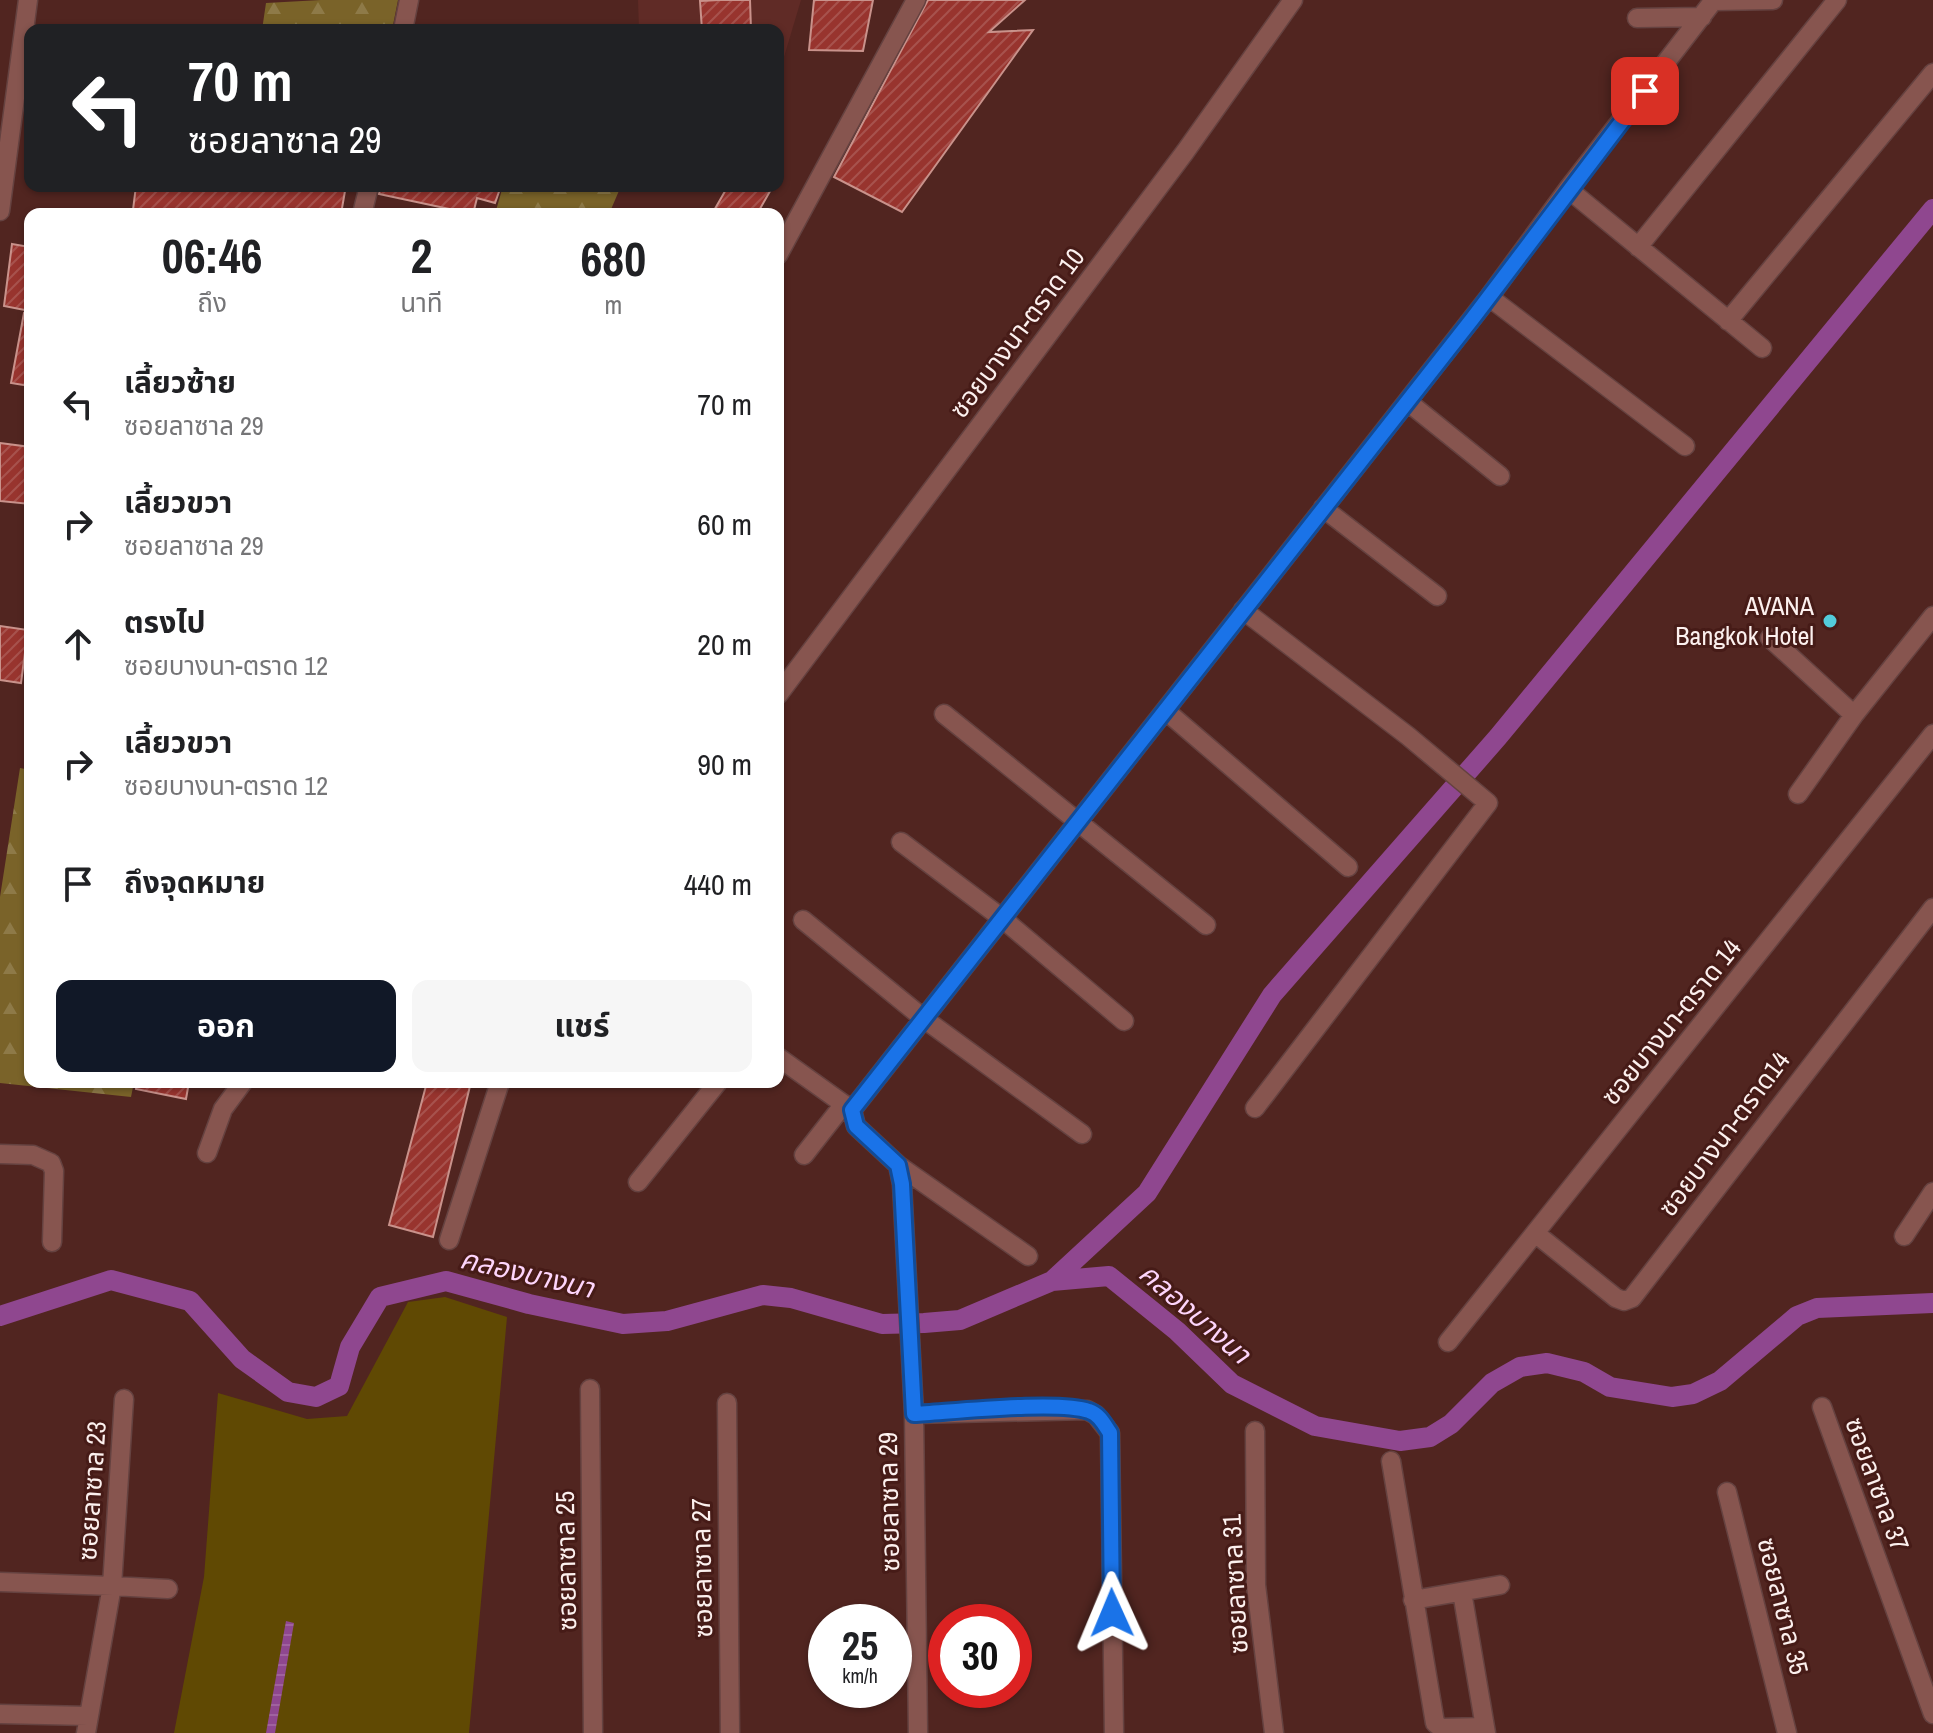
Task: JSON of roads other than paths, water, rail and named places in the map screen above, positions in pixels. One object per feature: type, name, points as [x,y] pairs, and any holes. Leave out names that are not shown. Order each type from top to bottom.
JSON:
[{"type":"street","points":[[25,24],[28,0]]},
{"type":"street","points":[[404,24],[409,0]]},
{"type":"street","points":[[784,244],[916,0]]},
{"type":"street","name":"ซอยบางนา-ตราด 10","points":[[784,687],[1185,152],[1293,0]]},
{"type":"street","points":[[804,1155],[848,1107],[1003,919],[1408,402],[1714,1],[1773,0]]},
{"type":"street","points":[[1638,247],[1837,0]]},
{"type":"street","points":[[1637,18],[1702,17]]},
{"type":"street","points":[[0,211],[24,30]]},
{"type":"street","points":[[1728,321],[1933,73]]},
{"type":"street","points":[[1568,189],[1762,348]]},
{"type":"street","points":[[1489,297],[1685,446]]},
{"type":"street","points":[[1408,402],[1500,476]]},
{"type":"street","points":[[1323,508],[1437,596]]},
{"type":"street","points":[[1243,610],[1488,803],[1255,1108]]},
{"type":"street","points":[[1798,794],[1854,715],[1933,616]]},
{"type":"street","points":[[1770,638],[1854,715]]},
{"type":"street","points":[[1166,711],[1348,867]]},
{"type":"street","points":[[944,714],[1206,925]]},
{"type":"street","name":"ซอยบางนา-ตราด 14","points":[[1448,1342],[1933,734]]},
{"type":"street","points":[[901,842],[1003,919],[1124,1021]]},
{"type":"street","name":"ซอยบางนา-ตราด14","points":[[1535,1233],[1616,1298],[1624,1301],[1632,1298],[1933,908]]},
{"type":"street","points":[[803,920],[923,1018],[1082,1134]]},
{"type":"street","points":[[784,1061],[848,1107],[856,1126],[898,1165],[1028,1256]]},
{"type":"street","points":[[207,1153],[223,1109],[239,1088]]},
{"type":"street","points":[[449,1240],[498,1088]]},
{"type":"street","points":[[638,1182],[713,1088]]},
{"type":"street","points":[[0,1154],[33,1155],[51,1163],[54,1171],[52,1242]]},
{"type":"street","name":"ซอยลาซาล 29","points":[[898,1165],[914,1414],[918,1733]]},
{"type":"street","points":[[1904,1236],[1933,1192]]},
{"type":"street","name":"ซอยลาซาล 25","points":[[590,1389],[593,1733]]},
{"type":"street","name":"ซอยลาซาล 23","points":[[0,1714],[87,1724],[112,1586],[124,1399]]},
{"type":"street","name":"ซอยลาซาล 27","points":[[727,1403],[730,1733]]},
{"type":"street","name":"ซอยลาซาล 37","points":[[1822,1407],[1933,1714]]},
{"type":"street","name":"ซอยลาซาล 29","points":[[914,1414],[1087,1410],[1096,1415],[1110,1433],[1114,1733]]},
{"type":"street","name":"ซอยลาซาล 31","points":[[1255,1431],[1256,1585],[1274,1733]]},
{"type":"street","points":[[1391,1461],[1436,1726],[1486,1730],[1462,1592]]},
{"type":"street","name":"ซอยลาซาล 35","points":[[1727,1492],[1787,1733]]},
{"type":"street","name":"ซอยลาซาล 23","points":[[0,1582],[168,1589]]},
{"type":"street","points":[[1413,1600],[1500,1585]]},
{"type":"waterway","points":[[1052,1281],[1147,1193],[1272,995],[1498,737],[1933,209]]},
{"type":"waterway","name":"คลองบางนา","points":[[0,1316],[111,1280],[190,1301],[242,1359],[288,1392],[316,1397],[339,1386],[350,1347],[380,1297],[446,1281],[529,1304],[623,1324],[667,1321],[763,1295],[791,1298],[882,1324],[960,1320],[1052,1281],[1109,1276],[1177,1331],[1232,1384],[1315,1426],[1400,1441],[1430,1437],[1451,1424],[1492,1383],[1520,1367],[1547,1363],[1584,1372],[1610,1387],[1672,1397],[1693,1394],[1720,1381],[1797,1316],[1817,1308],[1933,1303]]},
{"type":"place","name":"AVANA Bangkok Hotel","points":[[1830,621]]}]
